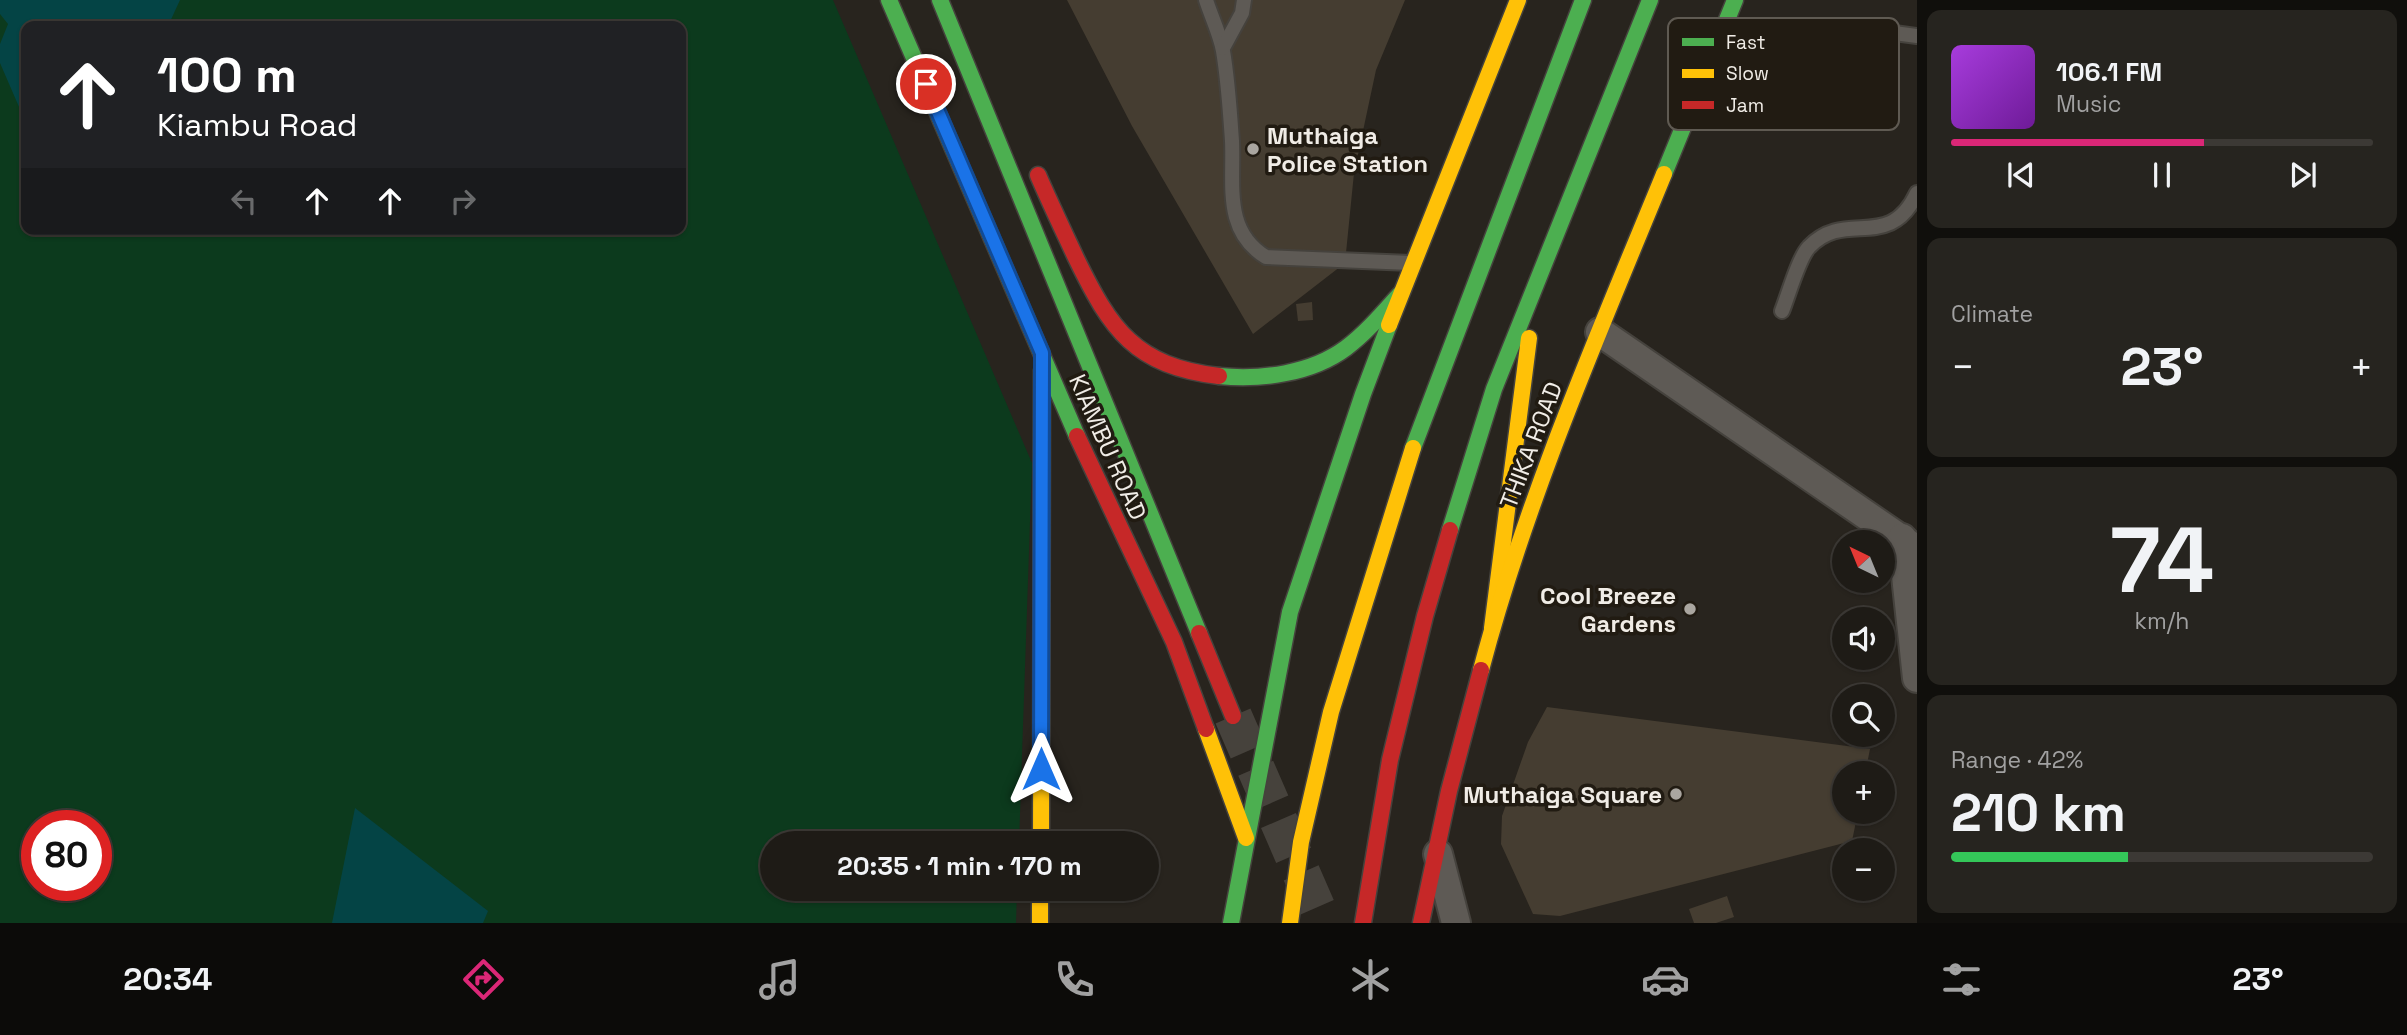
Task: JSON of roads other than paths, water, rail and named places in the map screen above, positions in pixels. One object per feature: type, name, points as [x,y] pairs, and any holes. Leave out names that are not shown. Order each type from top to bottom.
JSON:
[{"type":"main road","name":"KIAMBU ROAD","points":[[888,0],[1072,425],[1174,642],[1246,838]]},
{"type":"main road","name":"KIAMBU ROAD","points":[[940,0],[1233,716]]},
{"type":"main road","points":[[1231,923],[1290,612],[1320,517],[1400,294],[1518,0]]},
{"type":"main road","points":[[1290,923],[1301,842],[1331,712],[1403,476],[1583,0]]},
{"type":"main road","name":"THIKA ROAD","points":[[1363,923],[1391,760],[1425,617],[1494,389],[1650,0]]},
{"type":"main road","name":"THIKA ROAD","points":[[1728,18],[1735,0]]},
{"type":"main road","name":"THIKA ROAD","points":[[1421,923],[1449,791],[1492,628],[1520,538],[1553,449],[1682,130]]},
{"type":"main road","points":[[1034,166],[1096,298],[1125,338],[1146,356],[1163,363],[1221,375],[1273,377],[1298,372],[1339,353],[1359,337],[1400,294]]},
{"type":"main road","points":[[1492,628],[1535,287]]},
{"type":"main road","points":[[1041,831],[1042,353]]},
{"type":"main road","points":[[1040,901],[1040,923]]},
{"type":"street","points":[[1600,332],[1909,544],[1917,678]]},
{"type":"street","points":[[1437,848],[1456,923]]},
{"type":"lane","points":[[1206,0],[1223,48],[1232,142],[1232,206],[1244,237],[1252,249],[1266,257],[1412,263]]},
{"type":"lane","points":[[1223,48],[1242,13],[1244,0]]},
{"type":"lane","points":[[1899,34],[1917,36]]},
{"type":"lane","points":[[1782,311],[1806,250],[1819,238],[1830,231],[1891,224],[1911,205],[1917,192]]},
{"type":"water","points":[[0,0],[180,0],[170,21],[21,21],[21,111],[0,63],[0,44],[8,24],[0,14]]},
{"type":"water","points":[[355,808],[488,911],[483,923],[332,923]]},
{"type":"tunnel","points":[[1233,716],[1323,923]]},
{"type":"place","name":"Muthaiga Police Station","points":[[1253,149]]},
{"type":"place","name":"Cool Breeze Gardens","points":[[1690,609]]},
{"type":"place","name":"Muthaiga Square","points":[[1676,794]]}]
